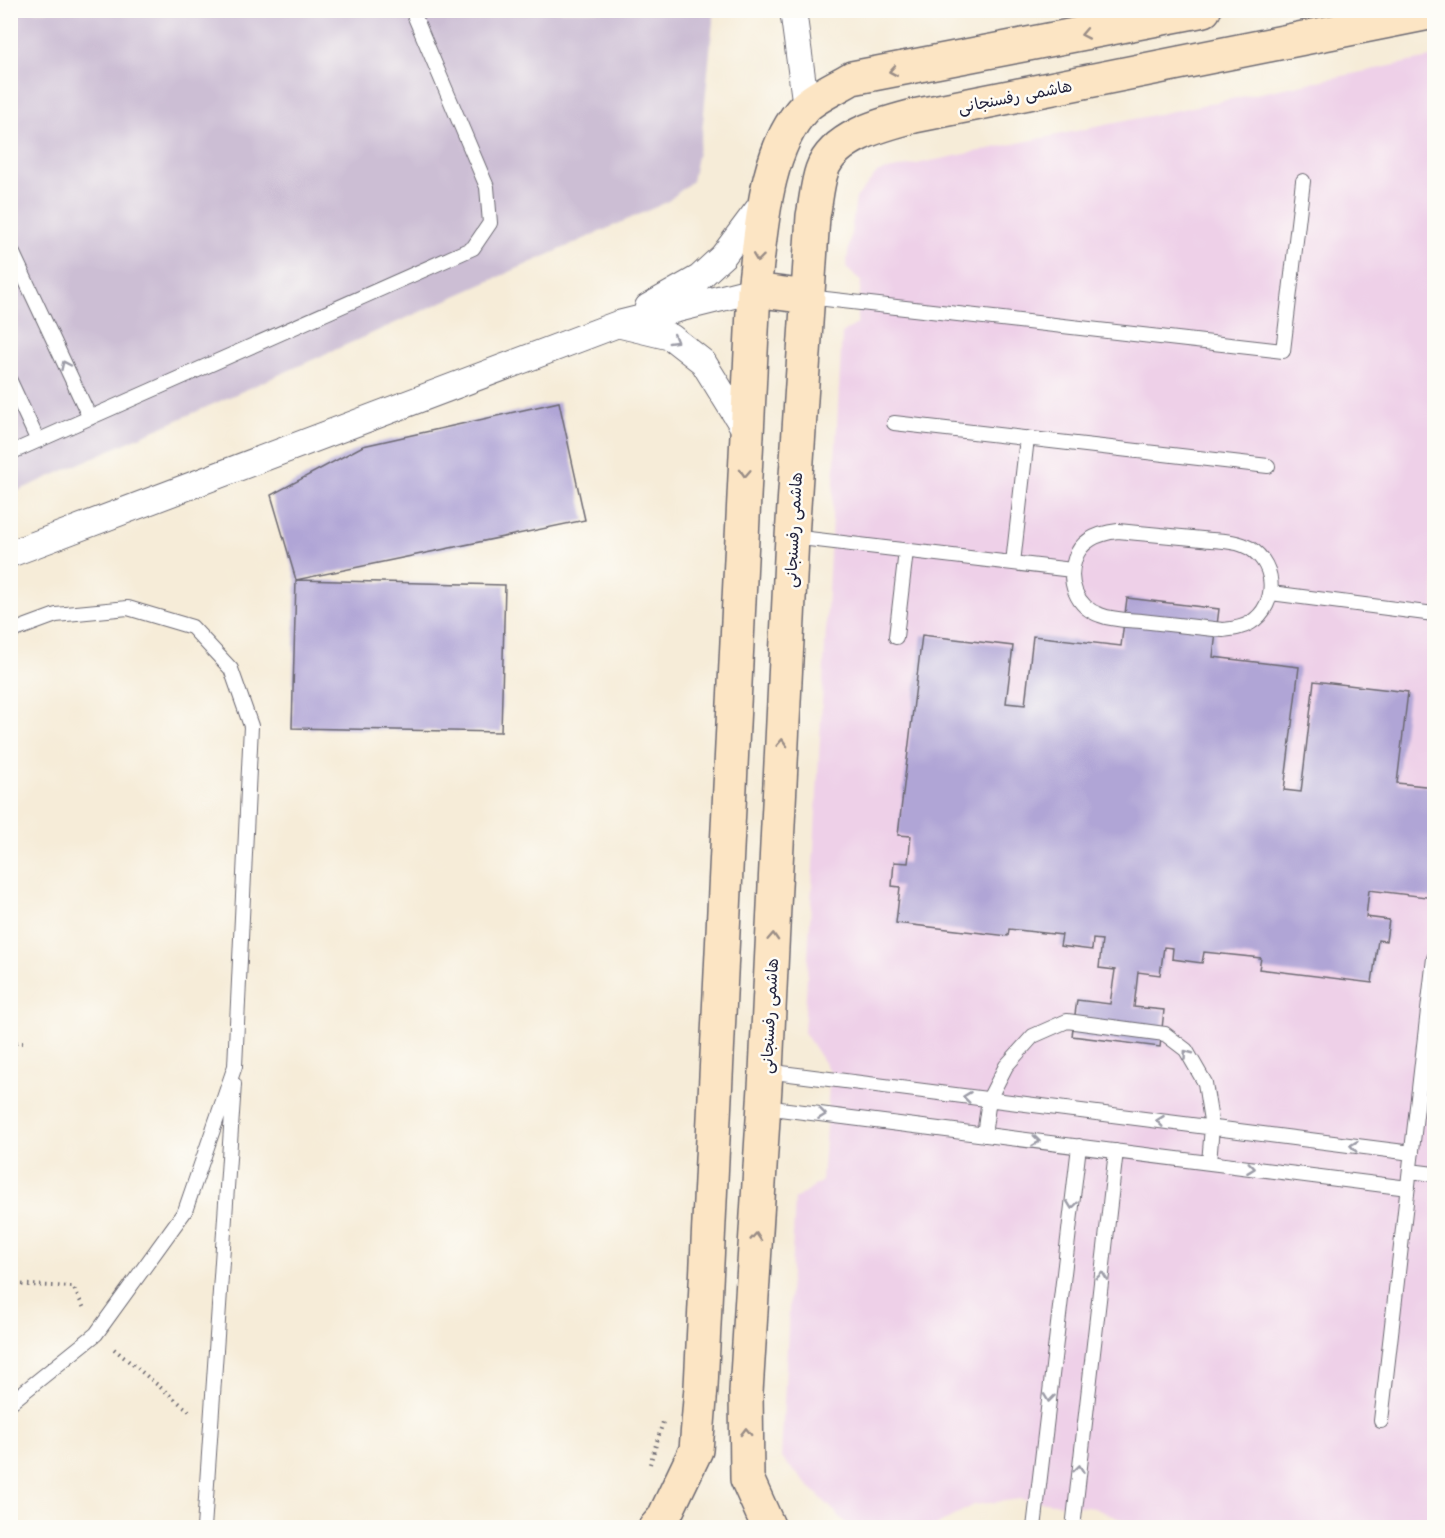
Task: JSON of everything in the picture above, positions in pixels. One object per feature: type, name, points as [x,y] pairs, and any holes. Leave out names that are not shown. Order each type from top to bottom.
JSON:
[{"type":"main road","points":[[660,1524],[696,1450],[701,1387],[754,290],[765,200],[782,141],[806,106],[852,78],[1204,10]]},
{"type":"main road","name":"هاشمی رفسنجانی","points":[[769,1527],[747,1479],[746,1392],[766,1071],[792,537],[813,216],[822,169],[836,149],[874,126],[914,116],[1434,12]]},
{"type":"main road","points":[[754,290],[808,297]]},
{"type":"main road","points":[[743,1527],[747,1479]]},
{"type":"street","points":[[793,10],[806,106]]},
{"type":"street","points":[[618,324],[699,278],[723,256],[765,200]]},
{"type":"street","points":[[10,554],[618,324],[754,290]]},
{"type":"street","points":[[618,324],[671,337],[703,362],[747,433]]},
{"type":"lane","points":[[10,453],[473,248],[490,223],[487,187],[412,10]]},
{"type":"lane","points":[[808,297],[1283,351],[1303,181]]},
{"type":"lane","points":[[10,247],[90,418]]},
{"type":"lane","points":[[10,381],[38,441]]},
{"type":"lane","points":[[894,423],[1268,466]]},
{"type":"lane","points":[[1012,563],[1027,438]]},
{"type":"lane","points":[[1118,531],[1232,543],[1244,545],[1262,559],[1270,575],[1271,593],[1267,606],[1259,616],[1249,624],[1236,629],[1223,630],[1109,618],[1098,615],[1080,601],[1074,591],[1072,570],[1076,555],[1083,545],[1093,537],[1106,532],[1118,531]]},
{"type":"lane","points":[[792,537],[1072,570]]},
{"type":"lane","points":[[896,637],[906,551]]},
{"type":"lane","points":[[1271,593],[1434,614]]},
{"type":"lane","points":[[10,632],[56,615],[128,608],[192,627],[231,669],[251,726],[235,1066],[204,1527]]},
{"type":"lane","points":[[1381,1421],[1434,958]]},
{"type":"lane","points":[[984,1135],[989,1100],[1006,1066],[1033,1036],[1067,1020],[1165,1034],[1186,1050],[1205,1083],[1212,1128],[1209,1163]]},
{"type":"lane","points":[[10,1403],[96,1334],[185,1211],[235,1066]]},
{"type":"lane","points":[[766,1071],[1412,1153]]},
{"type":"lane","points":[[764,1107],[1408,1188]]},
{"type":"lane","points":[[1034,1527],[1078,1146]]},
{"type":"lane","points":[[1072,1527],[1116,1151]]},
{"type":"lane","points":[[1410,1171],[1434,1174]]},
{"type":"path","points":[[10,1042],[23,1043]]},
{"type":"path","points":[[10,1284],[74,1287],[96,1334],[211,1429]]},
{"type":"shaded area","points":[[10,11],[714,11],[702,132],[692,181],[667,202],[11,494]]},
{"type":"shaded area","points":[[1434,57],[1434,1527],[1138,1527],[1094,1508],[1020,1499],[973,1505],[934,1527],[850,1527],[781,1458],[795,1199],[822,1181],[830,1072],[804,1032],[842,333],[857,324],[861,281],[846,268],[856,198],[878,172]]},
{"type":"building","points":[[559,402],[585,520],[296,580],[271,495],[363,446]]},
{"type":"building","points":[[296,580],[505,585],[501,732],[292,728]]},
{"type":"building","points":[[1127,598],[1219,609],[1213,657],[1299,667],[1284,790],[1301,792],[1314,681],[1408,692],[1397,783],[1434,787],[1434,898],[1369,890],[1366,917],[1389,920],[1386,941],[1378,940],[1372,983],[1259,969],[1261,958],[1204,952],[1202,963],[1172,959],[1173,948],[1164,947],[1160,975],[1138,972],[1134,1007],[1164,1010],[1160,1047],[1072,1036],[1077,1000],[1110,1004],[1115,970],[1099,968],[1102,940],[1093,939],[1092,950],[1060,946],[1062,935],[1009,929],[1008,936],[896,923],[900,887],[892,886],[894,862],[908,863],[911,836],[898,835],[922,635],[1013,646],[1006,703],[1025,705],[1033,636],[1121,646]]}]
